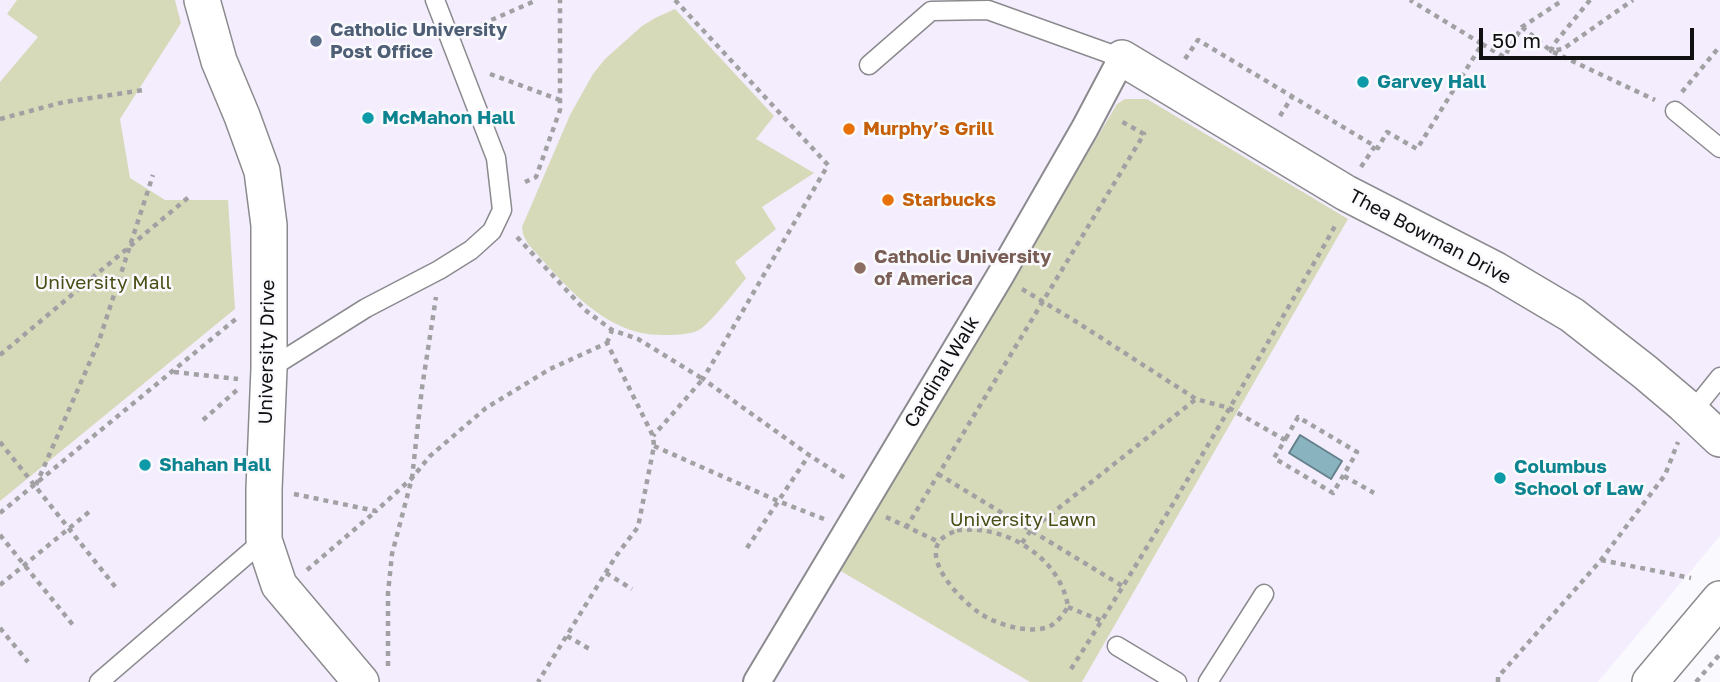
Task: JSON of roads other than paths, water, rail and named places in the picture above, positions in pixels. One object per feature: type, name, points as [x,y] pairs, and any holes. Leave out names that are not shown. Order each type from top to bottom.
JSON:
[{"type":"street","name":"University Drive","points":[[202,0],[219,61],[262,171],[269,225],[254,374],[264,489],[264,540],[279,585],[375,676]]},
{"type":"street","name":"Cardinal Walk","points":[[757,682],[1000,276],[1122,58]]},
{"type":"street","name":"Thea Bowman Drive","points":[[1122,58],[1346,193],[1496,270],[1572,315],[1645,372],[1685,427],[1720,439]]},
{"type":"street","points":[[1650,682],[1720,599]]},
{"type":"lane","points":[[254,374],[439,270],[471,250],[492,231],[502,210],[496,158],[435,0]]},
{"type":"lane","points":[[869,65],[931,11],[988,10],[1122,58]]},
{"type":"lane","points":[[1676,104],[1720,148]]},
{"type":"lane","points":[[1685,427],[1720,377]]},
{"type":"lane","points":[[99,682],[264,540]]},
{"type":"lane","points":[[1208,682],[1264,594]]},
{"type":"lane","points":[[1117,646],[1177,682]]},
{"type":"water","points":[[1300,435],[1342,461],[1331,479],[1289,453]]},
{"type":"place","name":"Catholic University Post Office","points":[[316,41]]},
{"type":"place","name":"Garvey Hall","points":[[1363,82]]},
{"type":"place","name":"McMahon Hall","points":[[368,118]]},
{"type":"place","name":"Murphy’s Grill","points":[[849,129]]},
{"type":"place","name":"Starbucks","points":[[888,200]]},
{"type":"place","name":"Catholic University of America","points":[[860,268]]},
{"type":"place","name":"Shahan Hall","points":[[145,465]]},
{"type":"place","name":"Columbus School of Law","points":[[1500,478]]},
{"type":"park label","name":"University Mall","points":[[103,283]]},
{"type":"park label","name":"University Lawn","points":[[1023,520]]}]
